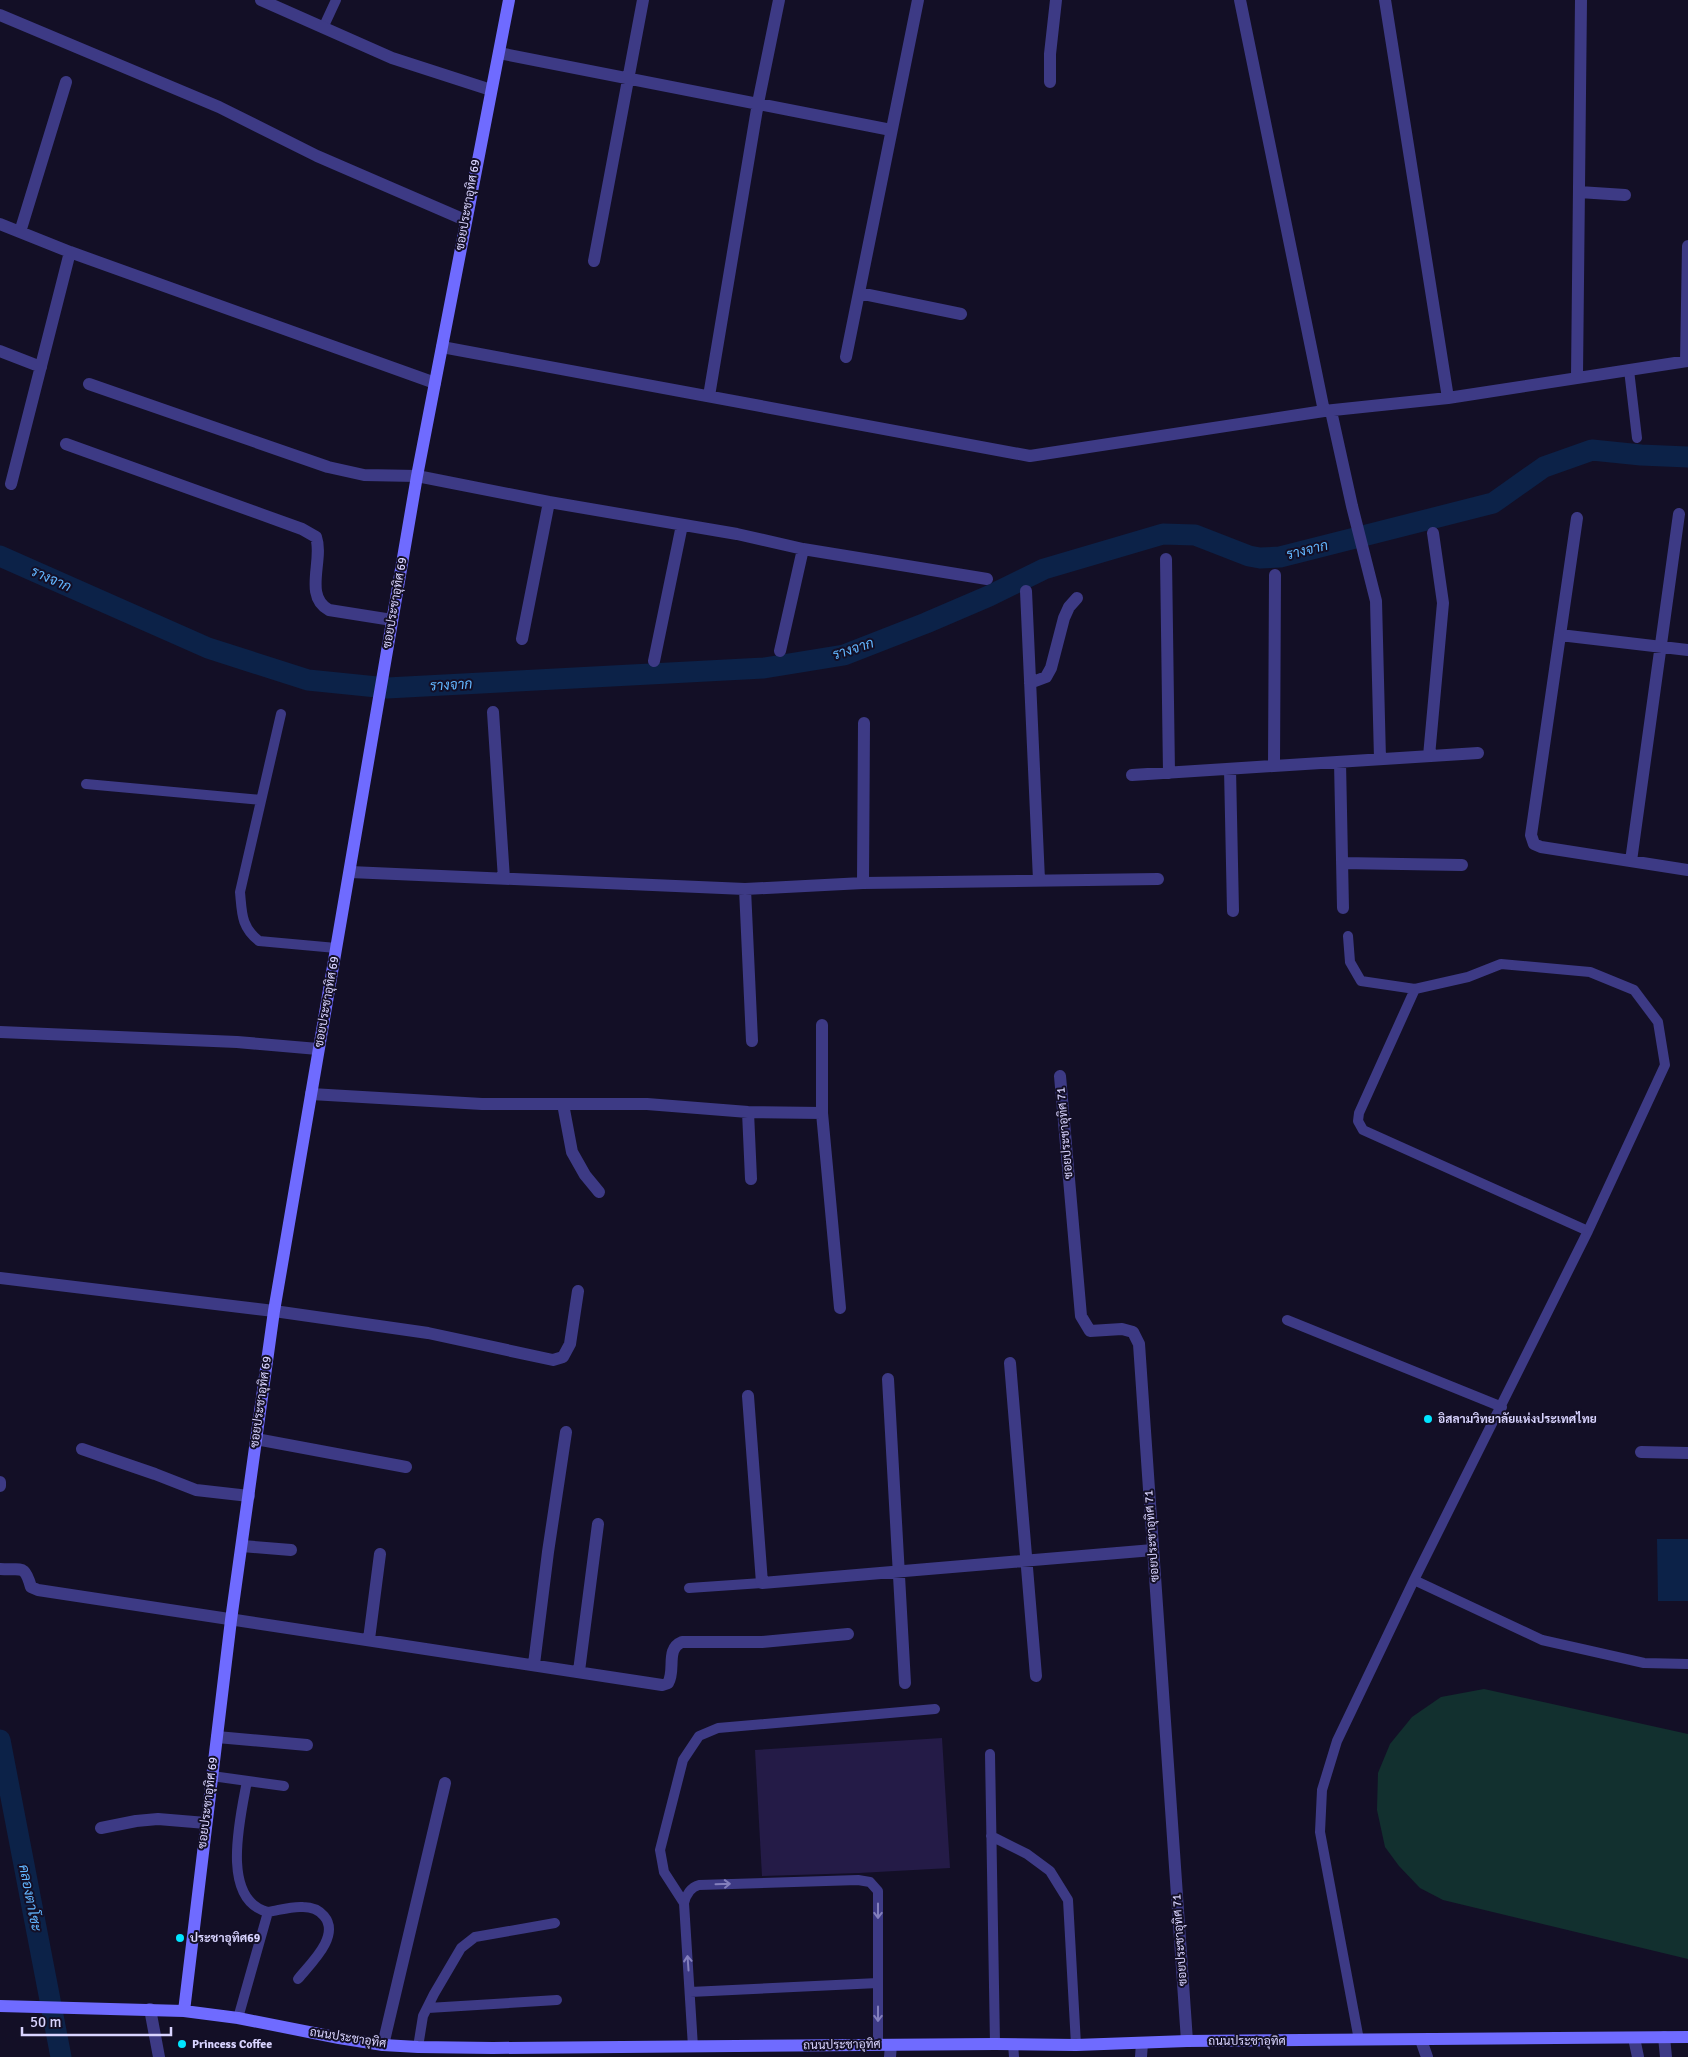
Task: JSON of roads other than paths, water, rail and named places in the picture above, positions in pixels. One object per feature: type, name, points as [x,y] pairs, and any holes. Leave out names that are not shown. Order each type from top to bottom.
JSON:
[{"type":"street","points":[[260,0],[392,58],[491,90]]},
{"type":"street","name":"ซอยประชาอุทิศ 69","points":[[184,2011],[231,1620],[274,1311],[417,476],[509,0]]},
{"type":"street","points":[[594,261],[643,0]]},
{"type":"street","points":[[709,396],[758,103],[779,0]]},
{"type":"street","points":[[846,357],[918,0]]},
{"type":"street","points":[[1050,82],[1050,54],[1056,0]]},
{"type":"street","points":[[1240,0],[1328,411],[1376,601],[1380,759]]},
{"type":"street","points":[[1385,0],[1448,398]]},
{"type":"street","points":[[1577,376],[1581,0]]},
{"type":"street","points":[[0,15],[219,107],[317,156],[466,220]]},
{"type":"street","points":[[499,53],[891,130]]},
{"type":"street","points":[[20,232],[66,82]]},
{"type":"street","points":[[1579,192],[1625,195]]},
{"type":"street","points":[[0,224],[70,252],[435,383]]},
{"type":"street","points":[[442,347],[1030,456],[1328,411],[1448,398],[1577,376],[1687,361],[1688,246]]},
{"type":"street","points":[[11,484],[70,252]]},
{"type":"street","points":[[859,293],[961,314]]},
{"type":"street","points":[[0,351],[41,367]]},
{"type":"street","points":[[89,384],[328,467],[364,475],[417,476],[803,549],[986,580]]},
{"type":"street","points":[[66,444],[302,529],[316,537],[319,546],[316,578],[317,597],[321,606],[329,610],[392,620]]},
{"type":"street","points":[[522,639],[549,502]]},
{"type":"street","points":[[1631,861],[1679,514]]},
{"type":"street","points":[[1577,518],[1531,835],[1534,844],[1541,847],[1688,870]]},
{"type":"street","points":[[654,661],[682,525]]},
{"type":"street","points":[[1429,756],[1443,603],[1433,533]]},
{"type":"street","points":[[780,651],[803,549]]},
{"type":"street","points":[[1166,559],[1169,773]]},
{"type":"street","points":[[1274,766],[1275,576]]},
{"type":"street","points":[[1026,591],[1039,880]]},
{"type":"street","points":[[1030,683],[1046,677],[1051,668],[1064,618],[1069,607],[1077,598]]},
{"type":"street","points":[[1560,635],[1688,650]]},
{"type":"street","points":[[493,712],[504,879]]},
{"type":"street","points":[[862,883],[864,723]]},
{"type":"street","points":[[1132,775],[1478,753]]},
{"type":"street","points":[[1340,762],[1343,908]]},
{"type":"street","points":[[1230,769],[1233,911]]},
{"type":"street","points":[[1342,862],[1462,865]]},
{"type":"street","points":[[350,872],[745,889],[862,883],[1158,878]]},
{"type":"street","points":[[745,889],[752,1041]]},
{"type":"street","points":[[822,1025],[822,1113],[840,1308]]},
{"type":"street","points":[[0,1032],[237,1042],[318,1049]]},
{"type":"street","name":"ซอยประชาอุทิศ 71","points":[[1060,1076],[1081,1316],[1090,1331],[1122,1328],[1133,1332],[1139,1344],[1187,2041]]},
{"type":"street","points":[[311,1094],[482,1104],[647,1104],[748,1112],[822,1113]]},
{"type":"street","points":[[563,1104],[572,1152],[585,1175],[599,1192]]},
{"type":"street","points":[[748,1112],[751,1179]]},
{"type":"street","points":[[0,1278],[274,1311],[428,1333],[553,1360],[563,1357],[570,1344],[578,1291]]},
{"type":"street","points":[[1010,1363],[1036,1676]]},
{"type":"street","points":[[888,1379],[906,1683]]},
{"type":"street","points":[[748,1396],[762,1583],[1153,1550]]},
{"type":"street","points":[[534,1664],[566,1432]]},
{"type":"street","points":[[256,1439],[406,1467]]},
{"type":"street","points":[[82,1449],[196,1490],[249,1496]]},
{"type":"street","points":[[1641,1452],[1688,1453]]},
{"type":"street","points":[[579,1672],[598,1524]]},
{"type":"street","points":[[242,1546],[291,1550]]},
{"type":"street","points":[[369,1639],[380,1554]]},
{"type":"street","points":[[0,1569],[24,1571],[29,1576],[31,1587],[38,1590],[662,1685],[668,1683],[671,1679],[673,1650],[676,1645],[682,1642],[762,1642],[848,1634]]},
{"type":"street","points":[[217,1736],[307,1745]]},
{"type":"street","points":[[383,2045],[445,1783]]},
{"type":"street","points":[[101,1828],[136,1820],[158,1819],[206,1822]]},
{"type":"street","name":"ถนนประชาอุทิศ","points":[[0,2006],[184,2011],[238,2018],[383,2045],[652,2052],[693,2046],[886,2049],[995,2044],[1013,2051],[1076,2044],[1187,2041],[1688,2037]]},
{"type":"street","points":[[150,2009],[159,2057]]},
{"type":"street","points":[[1664,2037],[1666,2057]]},
{"type":"street","points":[[1634,2038],[1638,2057]]},
{"type":"street","points":[[1421,2040],[1427,2057]]},
{"type":"street","points":[[1141,2057],[1142,2043]]},
{"type":"lane","points":[[323,28],[336,0]]},
{"type":"lane","points":[[1629,370],[1637,438]]},
{"type":"lane","points":[[281,714],[240,892],[243,919],[249,933],[259,941],[336,948]]},
{"type":"lane","points":[[86,784],[261,800]]},
{"type":"lane","points":[[1348,936],[1350,962],[1361,981],[1414,989],[1468,977],[1501,964],[1590,972],[1634,990],[1658,1022],[1665,1064],[1588,1232],[1414,1580],[1337,1741],[1322,1790],[1320,1832],[1360,2040]]},
{"type":"lane","points":[[1414,989],[1359,1113],[1358,1121],[1363,1130],[1588,1232]]},
{"type":"lane","points":[[1287,1320],[1502,1407]]},
{"type":"lane","points":[[1414,1580],[1542,1640],[1644,1664],[1688,1664]]},
{"type":"lane","points":[[689,1588],[762,1583]]},
{"type":"lane","points":[[684,1903],[664,1872],[660,1850],[683,1760],[699,1736],[718,1728],[935,1709]]},
{"type":"lane","points":[[990,1754],[995,2044]]},
{"type":"lane","points":[[212,1776],[284,1786]]},
{"type":"lane","points":[[248,1781],[240,1822],[237,1856],[243,1892],[260,1910],[268,1912],[302,1907],[313,1908],[322,1913],[327,1919],[329,1927],[328,1938],[323,1948],[298,1980]]},
{"type":"lane","points":[[991,1836],[1027,1854],[1050,1871],[1068,1900],[1076,2044]]},
{"type":"lane","points":[[693,2046],[684,1903],[689,1892],[699,1885],[867,1880],[878,1891],[878,1983],[886,2049]]},
{"type":"lane","points":[[238,2018],[268,1912]]},
{"type":"lane","points":[[418,2047],[423,2016],[461,1948],[475,1937],[555,1923]]},
{"type":"lane","points":[[690,1992],[878,1983]]},
{"type":"lane","points":[[428,2008],[557,2000]]},
{"type":"water","points":[[1657,1539],[1688,1539],[1688,1601],[1658,1601]]},
{"type":"waterway","name":"รางจาก","points":[[0,556],[208,648],[308,680],[387,688],[764,668],[844,655],[989,596],[1044,569],[1163,534],[1195,535],[1249,556],[1260,558],[1280,557],[1493,503],[1544,467],[1592,450],[1688,457]]},
{"type":"waterway","name":"คลองตาโซะ","points":[[0,1740],[61,2057]]},
{"type":"place","name":"อิสลามวิทยาลัยแห่งประเทศไทย","points":[[1428,1419]]},
{"type":"place","name":"ประชาอุทิศ69","points":[[180,1938]]},
{"type":"place","name":"Princess Coffee","points":[[182,2044]]}]
